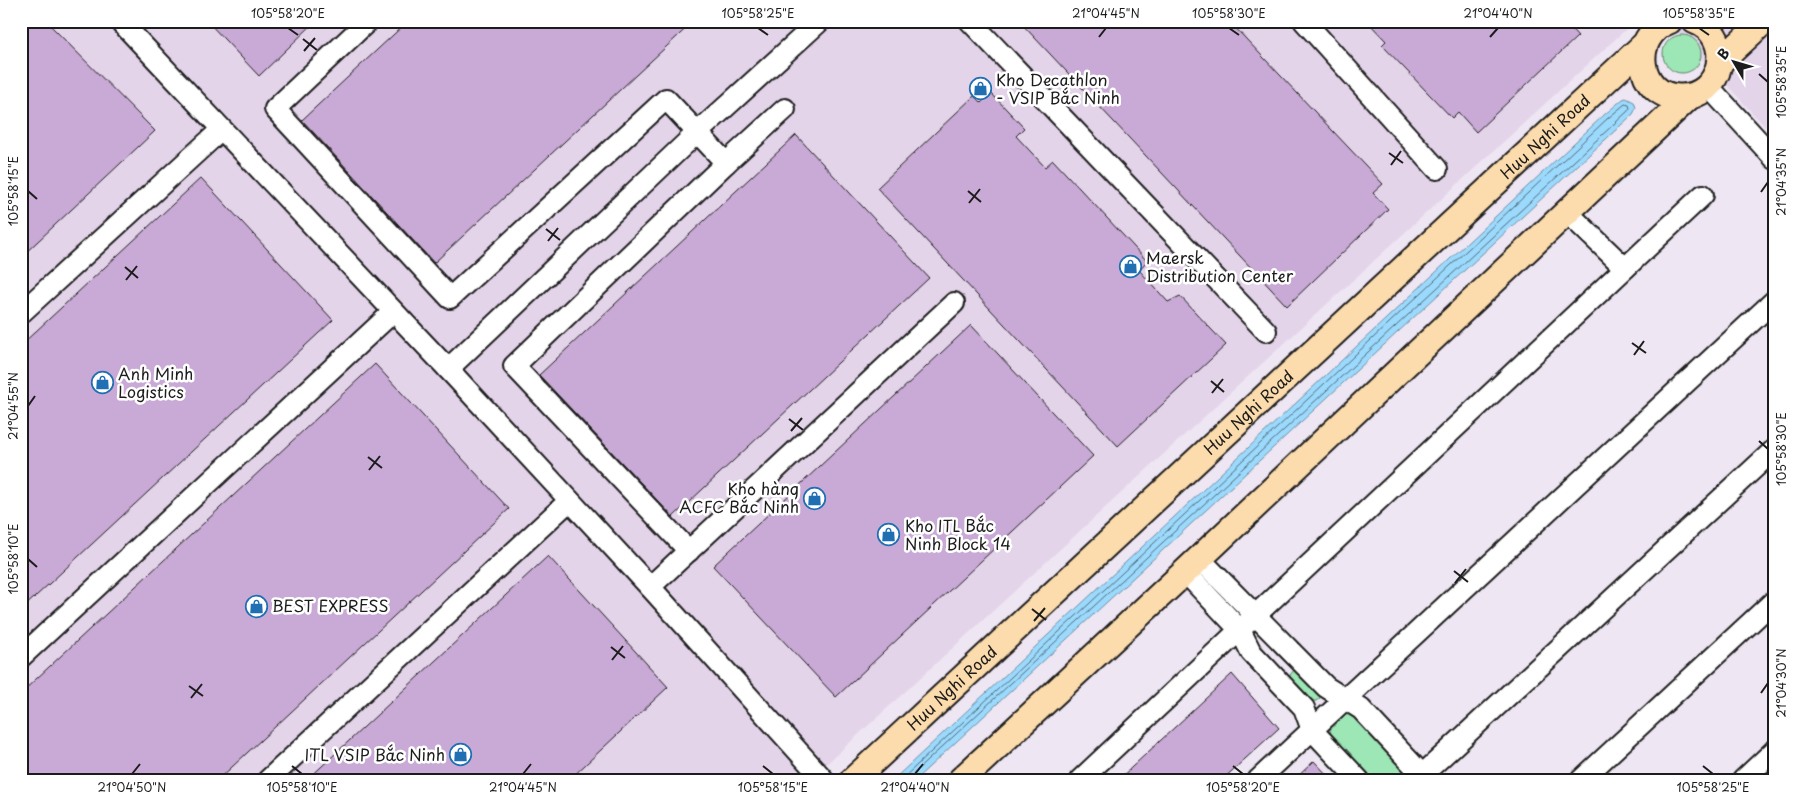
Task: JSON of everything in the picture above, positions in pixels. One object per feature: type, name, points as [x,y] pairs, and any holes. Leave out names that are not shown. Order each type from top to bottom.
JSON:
[{"type":"main road","points":[[1695,21],[1713,34],[1718,43],[1721,61]]},
{"type":"main road","points":[[961,780],[1568,212],[1698,91],[1714,79],[1721,61],[1764,21]]},
{"type":"main road","points":[[1653,28],[1642,54],[1646,74],[1651,83],[1668,95],[1678,97],[1698,91]]},
{"type":"main road","name":"Huu Nghi Road","points":[[853,780],[1653,28]]},
{"type":"street","points":[[120,21],[448,369],[650,587],[824,780]]},
{"type":"street","points":[[368,21],[275,109],[450,298],[666,99],[726,163]]},
{"type":"street","points":[[448,369],[698,132],[820,21]]},
{"type":"street","points":[[970,21],[1266,331]]},
{"type":"street","points":[[1304,21],[1437,169]]},
{"type":"street","points":[[1698,91],[1775,159]]},
{"type":"street","points":[[689,551],[514,366],[785,109]]},
{"type":"street","points":[[21,312],[221,130]]},
{"type":"street","points":[[1080,780],[1703,195]]},
{"type":"street","points":[[1568,212],[1625,268]]},
{"type":"street","points":[[1258,780],[1775,300]]},
{"type":"street","points":[[650,587],[954,303]]},
{"type":"street","points":[[21,657],[393,312]]},
{"type":"street","points":[[1192,565],[1272,631],[1326,687],[1361,709],[1425,777],[1775,449]]},
{"type":"street","points":[[268,780],[569,501]]},
{"type":"street","points":[[1192,565],[1240,630],[1251,652],[1304,708],[1312,730],[1359,780]]},
{"type":"street","points":[[1581,780],[1775,600]]},
{"type":"street","points":[[1743,780],[1775,750]]},
{"type":"shaded area","points":[[21,21],[1635,21],[809,780],[21,780]]},
{"type":"shaded area","points":[[1666,21],[1775,21],[1775,138],[1728,86]]},
{"type":"green space","points":[[1682,35],[1696,40],[1701,54],[1696,68],[1682,73],[1668,68],[1663,54],[1668,40]]},
{"type":"green space","points":[[1294,670],[1298,670],[1320,692],[1320,698],[1313,701],[1290,678]]},
{"type":"green space","points":[[1350,714],[1417,780],[1370,780],[1332,738],[1330,730],[1332,727],[1341,718]]},
{"type":"water","points":[[1626,98],[1634,102],[1636,108],[1633,114],[915,780],[893,780],[1604,115]]},
{"type":"building","points":[[21,21],[46,21],[155,131],[21,257]]},
{"type":"building","points":[[207,21],[316,21],[259,76]]},
{"type":"building","points":[[408,21],[694,21],[434,263],[302,120]]},
{"type":"building","points":[[1019,21],[1229,21],[1383,184],[1373,193],[1388,209],[1287,306]]},
{"type":"building","points":[[1367,21],[1564,21],[1578,36],[1476,132],[1458,112],[1452,118],[1382,45],[1386,41]]},
{"type":"building","points":[[991,93],[1024,128],[1016,136],[1045,167],[1053,160],[1147,261],[1139,270],[1168,302],[1180,296],[1226,345],[1118,446],[877,188],[974,96],[981,103]]},
{"type":"building","points":[[796,135],[929,278],[673,517],[539,375]]},
{"type":"building","points":[[201,178],[333,320],[21,610],[21,345]]},
{"type":"building","points":[[971,325],[1093,456],[836,697],[713,566]]},
{"type":"building","points":[[375,364],[509,509],[218,780],[21,780],[21,693]]},
{"type":"building","points":[[548,556],[668,687],[569,780],[307,780]]},
{"type":"building","points":[[1232,674],[1279,728],[1222,780],[1118,780]]},
{"type":"building","points":[[1314,761],[1332,780],[1294,780]]},
{"type":"place","name":"Kho Decathlon - VSIP Bắc Ninh","points":[[980,89]]},
{"type":"place","name":"Maersk Distribution Center","points":[[1130,267]]},
{"type":"place","name":"Anh Minh Logistics","points":[[102,383]]},
{"type":"place","name":"Kho hàng ACFC Bắc Ninh","points":[[815,498]]},
{"type":"place","name":"Kho ITL Bắc Ninh Block 14","points":[[889,535]]},
{"type":"place","name":"BEST EXPRESS","points":[[256,606]]},
{"type":"place","name":"ITL VSIP Bắc Ninh","points":[[461,755]]}]
